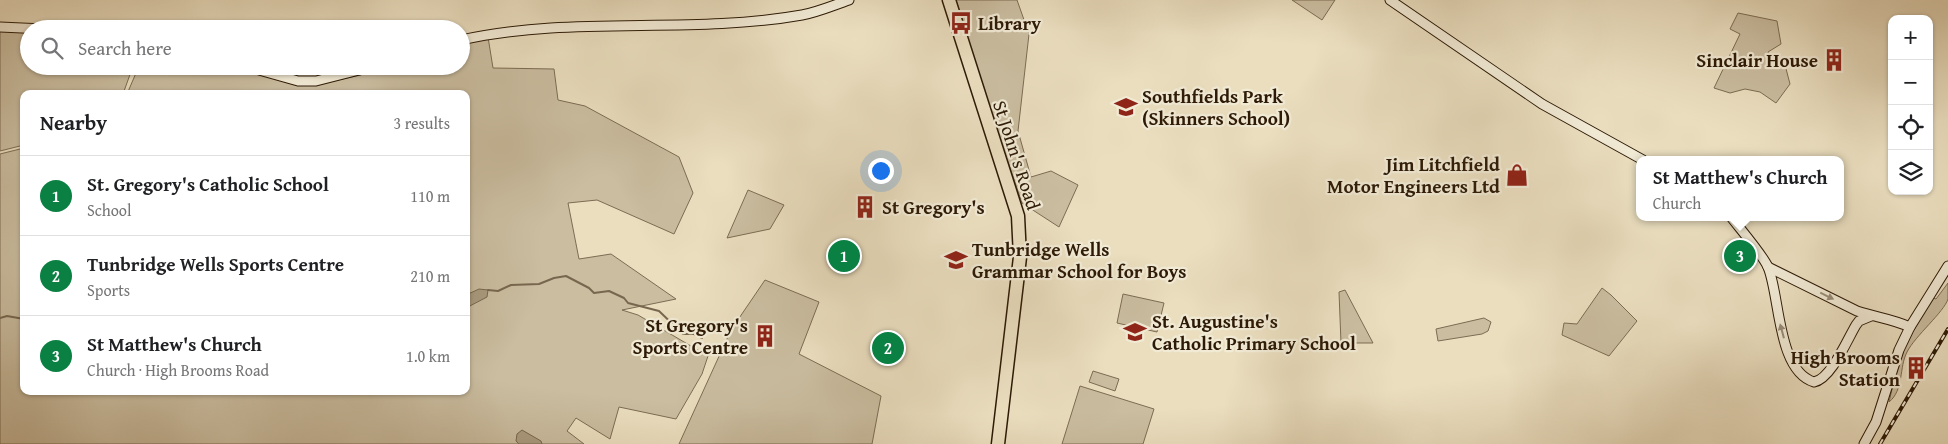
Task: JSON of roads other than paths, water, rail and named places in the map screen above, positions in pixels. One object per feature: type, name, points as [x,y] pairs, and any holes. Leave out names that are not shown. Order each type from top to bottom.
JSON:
[{"type":"highway","name":"St John's Road","points":[[949,0],[1018,216],[1020,256],[998,444]]},
{"type":"street","points":[[470,38],[489,34],[573,26],[726,24],[804,15],[849,0]]},
{"type":"street","points":[[1390,0],[1542,104],[1636,156]]},
{"type":"street","points":[[0,27],[20,28]]},
{"type":"street","points":[[277,75],[298,81],[316,80],[337,75]]},
{"type":"street","points":[[1735,221],[1768,267],[1788,353],[1798,369],[1810,380],[1818,381],[1824,377],[1859,321],[1871,316]]},
{"type":"street","points":[[1864,444],[1876,422],[1899,350],[1916,315],[1948,266]]},
{"type":"street","points":[[1768,267],[1857,311],[1871,316],[1891,319],[1910,327]]},
{"type":"waterway","points":[[488,290],[498,291],[511,285],[539,284],[566,276],[589,288],[594,293],[609,291],[624,298],[628,303],[659,311],[683,334],[694,334],[702,338]]},
{"type":"waterway","points":[[0,318],[7,316],[20,318]]},
{"type":"railway","points":[[1880,444],[1948,329]]},
{"type":"place","name":"Library","points":[[961,23]]},
{"type":"place","name":"Sinclair House","points":[[1834,60]]},
{"type":"place","name":"Southfields Park (Skinners School)","points":[[1126,107]]},
{"type":"place","name":"Jim Litchfield Motor Engineers Ltd","points":[[1517,175]]},
{"type":"place","name":"St Gregory's","points":[[865,207]]},
{"type":"place","name":"St. Gregory's Catholic School","points":[[844,256]]},
{"type":"place","name":"St Matthew's Church","points":[[1740,256]]},
{"type":"place","name":"Tunbridge Wells Grammar School for Boys","points":[[956,260]]},
{"type":"place","name":"St. Augustine's Catholic Primary School","points":[[1135,332]]},
{"type":"place","name":"St Gregory's Sports Centre","points":[[765,336]]},
{"type":"place","name":"Tunbridge Wells Sports Centre","points":[[888,348]]},
{"type":"place","name":"High Brooms Station","points":[[1916,368]]}]
